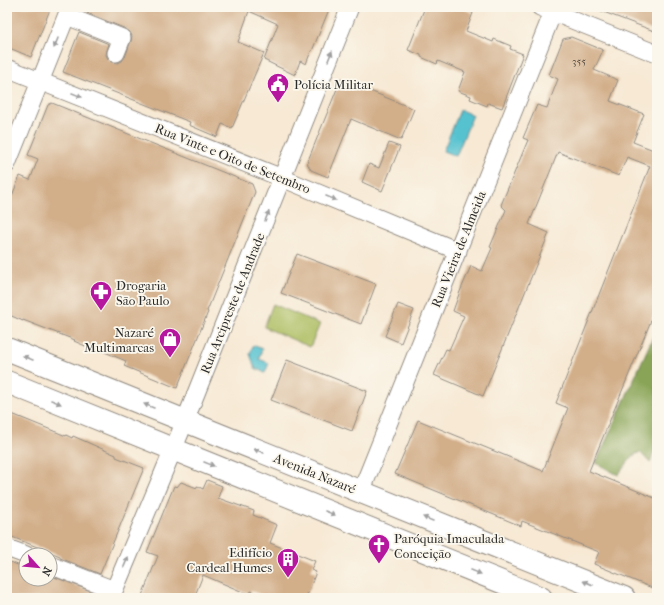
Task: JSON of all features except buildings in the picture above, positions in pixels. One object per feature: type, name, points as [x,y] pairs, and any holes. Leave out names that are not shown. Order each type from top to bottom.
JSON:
[{"type":"main road","name":"Avenida Nazaré","points":[[7,349],[624,598]]},
{"type":"main road","points":[[7,382],[541,598]]},
{"type":"street","name":"Rua Arcipreste de Andrade","points":[[112,594],[185,421],[350,7]]},
{"type":"street","points":[[549,9],[657,54]]},
{"type":"street","name":"Rua Vieira de Almeida","points":[[361,492],[458,251],[549,9]]},
{"type":"street","points":[[7,164],[68,11],[122,38],[116,53]]},
{"type":"street","name":"Rua Vinte e Oito de Setembro","points":[[7,68],[282,178],[458,251]]},
{"type":"street","points":[[7,548],[18,552]]},
{"type":"street","points":[[58,569],[112,594]]},
{"type":"green space","points":[[273,304],[320,324],[310,347],[264,327]]},
{"type":"green space","points":[[657,328],[657,442],[650,463],[640,452],[633,456],[618,475],[596,463]]},
{"type":"water","points":[[460,110],[473,115],[456,156],[443,151]]},
{"type":"water","points":[[253,345],[262,349],[259,359],[269,363],[265,373],[255,368],[250,354]]},
{"type":"place","name":"Polícia Militar","points":[[278,104]]},
{"type":"place","name":"Drogaria São Paulo","points":[[101,312]]},
{"type":"place","name":"Nazaré Multimarcas","points":[[170,358]]},
{"type":"place","name":"Paróquia Imaculada Conceição","points":[[379,564]]},
{"type":"place","name":"Edifício Cardeal Humes","points":[[288,578]]}]
